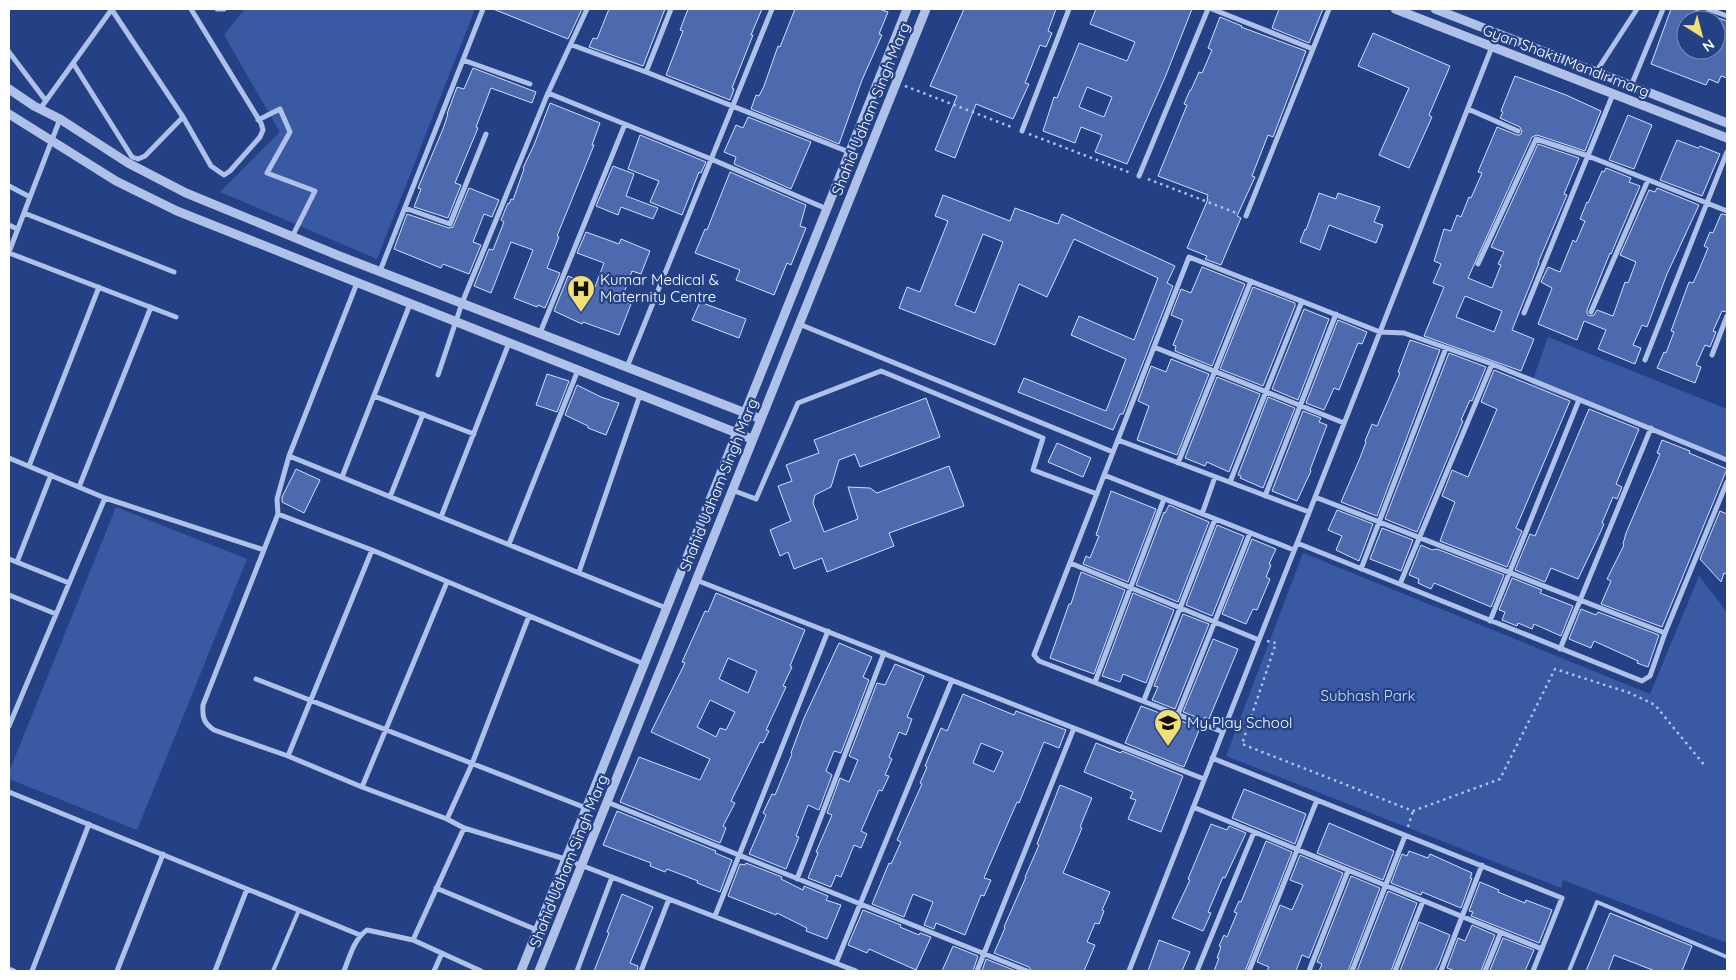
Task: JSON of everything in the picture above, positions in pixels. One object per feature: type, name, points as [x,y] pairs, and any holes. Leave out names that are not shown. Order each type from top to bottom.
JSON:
[{"type":"street","points":[[40,109],[112,9],[183,117],[211,166],[224,175],[230,171],[260,137],[263,130],[191,9]]},
{"type":"street","points":[[218,9],[224,9]]},
{"type":"street","points":[[380,271],[483,9]]},
{"type":"street","points":[[438,375],[462,303],[548,93],[572,45],[587,9]]},
{"type":"street","points":[[646,72],[671,9]]},
{"type":"street","points":[[626,367],[772,9]]},
{"type":"street","name":"Shahid Udham Singh Marg","points":[[521,971],[907,9]]},
{"type":"street","name":"Shahid Udham Singh Marg","points":[[539,971],[926,9]]},
{"type":"street","points":[[1022,131],[1069,9]]},
{"type":"street","points":[[1139,176],[1208,9]]},
{"type":"street","points":[[1212,9],[1313,48]]},
{"type":"street","points":[[1246,216],[1329,9]]},
{"type":"street","name":"Gyan Shakti Mandir marg","points":[[1395,9],[1727,138]]},
{"type":"street","name":"Gyan Shakti Mandir marg","points":[[1435,9],[1727,123]]},
{"type":"street","points":[[1596,72],[1638,9]]},
{"type":"street","points":[[1631,86],[1663,9]]},
{"type":"street","points":[[1708,9],[1727,16]]},
{"type":"street","points":[[1129,971],[1497,34]]},
{"type":"street","points":[[572,45],[849,152]]},
{"type":"street","points":[[9,52],[46,101]]},
{"type":"street","points":[[463,60],[530,84]]},
{"type":"street","points":[[73,63],[132,157],[138,159],[145,156],[183,117]]},
{"type":"street","points":[[9,89],[128,163],[186,193],[540,334],[761,419]]},
{"type":"street","points":[[548,93],[711,159],[827,209]]},
{"type":"street","points":[[1524,314],[1613,94]]},
{"type":"street","points":[[258,120],[280,109],[290,132],[266,173],[315,190],[292,236]]},
{"type":"street","points":[[1468,109],[1518,131]]},
{"type":"street","points":[[9,114],[116,181],[176,212],[752,439]]},
{"type":"street","points":[[60,119],[9,252],[176,317]]},
{"type":"street","points":[[540,334],[625,124]]},
{"type":"street","points":[[405,208],[450,224],[486,134]]},
{"type":"street","points":[[1478,264],[1536,139],[1588,156],[1727,211]]},
{"type":"street","points":[[1645,360],[1727,152]]},
{"type":"street","points":[[1591,312],[1648,180]]},
{"type":"street","points":[[9,186],[30,197]]},
{"type":"street","points":[[24,213],[174,272]]},
{"type":"street","points":[[9,226],[18,229]]},
{"type":"street","points":[[1223,732],[1039,661],[1034,655],[1189,257],[1380,332],[1404,333],[1492,364],[1727,460]]},
{"type":"street","points":[[1178,463],[1251,281]]},
{"type":"street","points":[[357,283],[289,456],[277,499],[278,514],[203,705],[202,716],[205,724],[214,730],[288,756],[362,787],[447,819],[464,828],[582,865],[856,971]]},
{"type":"street","points":[[28,466],[99,287]]},
{"type":"street","points":[[1230,482],[1302,301]]},
{"type":"street","points":[[342,478],[410,304]]},
{"type":"street","points":[[79,487],[151,307]]},
{"type":"street","points":[[1265,496],[1336,314]]},
{"type":"street","points":[[1712,355],[1727,316]]},
{"type":"street","points":[[799,324],[1114,452]]},
{"type":"street","points":[[441,517],[509,343]]},
{"type":"street","points":[[1154,347],[1344,423]]},
{"type":"street","points":[[1361,569],[1446,348]]},
{"type":"street","points":[[1400,584],[1492,364]]},
{"type":"street","points":[[509,544],[578,370]]},
{"type":"street","points":[[732,490],[756,499],[798,403],[881,371],[1043,438],[1033,470],[1097,494]]},
{"type":"street","points":[[579,572],[640,395]]},
{"type":"street","points":[[374,396],[474,434]]},
{"type":"street","points":[[1490,621],[1579,400]]},
{"type":"street","points":[[390,497],[423,414]]},
{"type":"street","points":[[1560,649],[1650,428]]},
{"type":"street","points":[[1118,440],[1309,512]]},
{"type":"street","points":[[289,456],[666,608]]},
{"type":"street","points":[[9,458],[105,498],[264,550]]},
{"type":"street","points":[[17,562],[51,475]]},
{"type":"street","points":[[1104,475],[1294,550]]},
{"type":"street","points":[[1202,514],[1215,477]]},
{"type":"street","points":[[1297,543],[1642,681],[1650,676],[1665,633],[1727,482]]},
{"type":"street","points":[[1315,497],[1665,633]]},
{"type":"street","points":[[9,726],[105,498]]},
{"type":"street","points":[[1095,682],[1164,499]]},
{"type":"street","points":[[278,514],[372,550],[644,664]]},
{"type":"street","points":[[1144,700],[1215,519]]},
{"type":"street","points":[[1178,714],[1250,533]]},
{"type":"street","points":[[288,756],[372,550]]},
{"type":"street","points":[[9,558],[69,583]]},
{"type":"street","points":[[1070,563],[1259,640]]},
{"type":"street","points":[[696,580],[1204,780]]},
{"type":"street","points":[[362,787],[387,731],[447,582]]},
{"type":"street","points":[[9,595],[56,614]]},
{"type":"street","points":[[447,819],[472,764],[529,616]]},
{"type":"street","points":[[715,916],[828,632]]},
{"type":"street","points":[[797,879],[884,654]]},
{"type":"street","points":[[256,679],[586,808]]},
{"type":"street","points":[[836,963],[952,680]]},
{"type":"street","points":[[977,971],[1074,728]]},
{"type":"street","points":[[1212,758],[1562,898],[1533,971]]},
{"type":"street","points":[[9,792],[360,935]]},
{"type":"street","points":[[1249,971],[1317,800]]},
{"type":"street","points":[[607,802],[1027,971]]},
{"type":"street","points":[[1193,807],[1542,949]]},
{"type":"street","points":[[32,971],[89,824]]},
{"type":"street","points":[[413,940],[464,828]]},
{"type":"street","points":[[1197,971],[1254,832]]},
{"type":"street","points":[[1352,971],[1405,836]]},
{"type":"street","points":[[117,971],[163,854]]},
{"type":"street","points":[[1441,971],[1482,865]]},
{"type":"street","points":[[1308,971],[1348,870]]},
{"type":"street","points":[[577,971],[612,877]]},
{"type":"street","points":[[215,971],[247,888]]},
{"type":"street","points":[[436,888],[537,930]]},
{"type":"street","points":[[641,971],[669,899]]},
{"type":"street","points":[[1395,971],[1423,901]]},
{"type":"street","points":[[344,971],[360,935],[368,930],[413,940],[481,971]]},
{"type":"street","points":[[1485,971],[1501,932]]},
{"type":"street","points":[[434,971],[442,953]]},
{"type":"street","points":[[9,969],[14,971]]},
{"type":"lane","points":[[1569,971],[1597,902],[1727,957]]},
{"type":"lane","points":[[273,971],[299,910]]},
{"type":"path","points":[[897,83],[1246,216]]},
{"type":"path","points":[[1276,643],[1242,744],[1413,811],[1500,779],[1555,668],[1630,693],[1655,705],[1705,766]]},
{"type":"path","points":[[1405,836],[1413,811]]},
{"type":"green space","points":[[245,9],[475,9],[377,259],[220,192],[280,132],[224,35]]},
{"type":"green space","points":[[1548,337],[1727,409],[1727,457],[1531,385]]},
{"type":"green space","points":[[116,507],[247,559],[137,830],[9,779],[9,772]]},
{"type":"green space","name":"Subhash Park","points":[[1303,553],[1650,694],[1699,576],[1727,612],[1727,943],[1563,880],[1561,888],[1226,756]]},
{"type":"building","points":[[493,9],[582,9],[568,39]]},
{"type":"building","points":[[609,9],[665,9],[643,66],[589,47],[593,38],[597,39]]},
{"type":"building","points":[[688,9],[762,9],[732,88],[734,89],[730,100],[666,75],[683,31],[680,30]]},
{"type":"building","points":[[795,9],[879,9],[888,12],[879,34],[882,35],[862,80],[839,144],[751,109],[756,95],[759,96],[764,86],[778,46],[780,47]]},
{"type":"building","points":[[964,9],[1056,9],[1048,31],[1052,33],[1046,47],[1040,45],[1025,83],[1029,84],[1013,119],[976,104],[955,158],[935,150],[957,96],[930,86]]},
{"type":"building","points":[[1096,9],[1192,9],[1166,75],[1127,164],[1095,152],[1102,135],[1081,127],[1075,143],[1043,131],[1054,97],[1057,98],[1079,43],[1127,61],[1135,42],[1090,24]],"holes":[[[1087,87],[1112,97],[1104,117],[1079,107]]]},
{"type":"building","points":[[1279,9],[1323,9],[1309,43],[1272,28]]},
{"type":"building","points":[[1671,9],[1696,10],[1676,10],[1676,60],[1726,60],[1727,21],[1727,78],[1721,76],[1718,83],[1709,79],[1706,85],[1651,64]]},
{"type":"building","points":[[1220,17],[1241,27],[1306,51],[1273,137],[1268,135],[1252,176],[1255,177],[1237,216],[1241,218],[1221,265],[1205,259],[1207,256],[1187,248],[1208,195],[1158,176],[1187,105],[1184,104],[1190,90],[1199,72],[1202,73],[1212,50],[1208,48]]},
{"type":"building","points":[[1373,33],[1450,66],[1429,115],[1432,117],[1409,168],[1379,155],[1409,88],[1358,66]]},
{"type":"building","points":[[473,68],[536,92],[532,103],[491,88],[476,127],[478,128],[455,183],[461,185],[448,218],[414,207],[421,189],[418,188],[443,129],[457,87],[464,89]]},
{"type":"building","points":[[1515,76],[1566,95],[1601,111],[1585,151],[1537,135],[1532,137],[1468,278],[1492,288],[1501,265],[1498,264],[1504,252],[1491,247],[1538,144],[1579,158],[1564,194],[1567,195],[1512,330],[1534,339],[1521,371],[1424,336],[1444,287],[1433,283],[1441,264],[1434,261],[1444,229],[1451,231],[1457,215],[1461,217],[1469,197],[1471,198],[1482,173],[1478,172],[1497,127],[1517,135],[1520,135],[1522,132],[1520,127],[1500,118],[1503,112],[1501,111]],"holes":[[[1465,296],[1502,311],[1494,332],[1456,317]]]},
{"type":"building","points":[[550,103],[600,123],[592,145],[594,145],[557,236],[559,237],[547,268],[560,273],[545,308],[538,305],[537,307],[514,298],[533,250],[511,242],[491,293],[474,286],[489,249],[493,250],[504,222],[501,220],[508,203],[511,199],[513,200],[523,168]]},
{"type":"building","points":[[1628,115],[1652,125],[1634,169],[1609,160]]},
{"type":"building","points":[[748,117],[811,142],[791,189],[734,164],[736,157],[724,152],[736,125],[743,128]]},
{"type":"building","points":[[640,135],[706,162],[701,173],[699,172],[682,215],[650,202],[659,181],[628,169]]},
{"type":"building","points":[[1677,140],[1720,154],[1702,196],[1660,180]]},
{"type":"building","points":[[613,166],[634,174],[626,196],[658,208],[653,219],[621,207],[618,215],[596,206]]},
{"type":"building","points":[[1606,168],[1631,178],[1629,182],[1640,186],[1587,310],[1587,314],[1590,316],[1594,315],[1597,310],[1613,316],[1625,282],[1628,283],[1636,262],[1620,255],[1649,190],[1655,192],[1657,188],[1699,205],[1667,274],[1647,327],[1642,325],[1633,345],[1641,348],[1635,364],[1598,349],[1606,330],[1584,321],[1577,340],[1538,324],[1552,288],[1541,282],[1548,267],[1560,272],[1573,240],[1576,242],[1585,221],[1580,219],[1587,202],[1602,171],[1604,172]]},
{"type":"building","points":[[730,172],[806,205],[800,226],[806,228],[791,265],[787,263],[774,295],[736,280],[740,270],[695,253],[705,229],[707,230]]},
{"type":"building","points":[[469,188],[499,200],[492,217],[484,214],[473,242],[481,245],[469,274],[443,264],[441,268],[394,249],[407,214],[449,228],[453,227]]},
{"type":"building","points":[[1319,193],[1336,199],[1338,193],[1380,207],[1374,222],[1383,225],[1376,243],[1329,225],[1320,250],[1300,242]]},
{"type":"building","points":[[943,195],[1010,221],[1015,208],[1058,224],[1062,214],[1175,266],[1167,283],[1173,286],[1123,414],[1120,414],[1113,430],[1018,392],[1024,378],[1106,411],[1126,359],[1071,335],[1079,316],[1134,340],[1158,278],[1074,239],[1047,297],[1019,284],[995,345],[899,308],[907,287],[920,292],[948,221],[935,216]],"holes":[[[983,234],[1003,242],[975,313],[955,305]]]},
{"type":"building","points":[[1721,214],[1727,215],[1727,312],[1722,311],[1713,331],[1716,332],[1710,347],[1705,345],[1696,365],[1701,367],[1695,383],[1657,368],[1664,352],[1666,353],[1674,332],[1671,331],[1689,282],[1693,283],[1708,248],[1704,246],[1710,232],[1713,233]]},
{"type":"building","points":[[586,232],[619,244],[621,239],[650,251],[641,274],[632,271],[621,301],[631,304],[619,335],[583,322],[582,324],[554,311],[568,276],[595,287],[604,263],[577,253]]},
{"type":"building","points":[[1202,267],[1245,284],[1212,366],[1175,351],[1176,346],[1173,345],[1183,320],[1171,315],[1181,289],[1191,293]]},
{"type":"building","points":[[1253,287],[1295,303],[1263,386],[1220,369]]},
{"type":"building","points":[[700,302],[746,319],[739,338],[692,320]]},
{"type":"building","points":[[1304,309],[1329,319],[1298,400],[1272,389]]},
{"type":"building","points":[[1338,320],[1367,332],[1362,344],[1358,343],[1339,390],[1334,388],[1324,410],[1306,403]]},
{"type":"building","points":[[1410,340],[1440,350],[1377,516],[1341,502],[1372,424],[1377,426],[1400,373],[1398,372]]},
{"type":"building","points":[[1449,353],[1486,367],[1472,401],[1470,400],[1461,420],[1463,421],[1417,532],[1385,519]]},
{"type":"building","points":[[1171,359],[1209,374],[1177,455],[1137,440],[1149,406],[1138,401],[1151,366],[1166,372]]},
{"type":"building","points":[[1494,370],[1570,401],[1516,528],[1522,531],[1507,567],[1440,541],[1455,502],[1442,496],[1452,470],[1468,477],[1497,409],[1481,402]]},
{"type":"building","points":[[547,374],[569,381],[557,412],[536,405]]},
{"type":"building","points":[[1217,377],[1260,394],[1229,472],[1207,462],[1205,466],[1185,458]]},
{"type":"building","points":[[577,385],[601,397],[619,403],[606,435],[588,428],[588,426],[565,415]]},
{"type":"building","points":[[1268,397],[1295,408],[1263,488],[1240,478],[1241,476],[1238,475]]},
{"type":"building","points":[[926,398],[940,437],[860,467],[855,454],[839,460],[831,487],[815,495],[813,503],[824,532],[858,519],[848,487],[870,488],[877,493],[949,466],[964,506],[889,533],[894,546],[827,572],[822,558],[794,569],[788,552],[780,556],[770,530],[791,521],[778,486],[792,481],[786,465],[819,453],[814,440]]},
{"type":"building","points":[[1589,409],[1639,429],[1616,484],[1622,487],[1617,499],[1613,497],[1602,523],[1604,524],[1578,579],[1551,568],[1545,582],[1515,570],[1530,534],[1535,536]]},
{"type":"building","points":[[1303,411],[1321,418],[1319,422],[1327,425],[1311,471],[1297,501],[1272,491]]},
{"type":"building","points":[[1662,440],[1727,469],[1662,627],[1601,604],[1611,581],[1607,579],[1624,545],[1626,533],[1660,454],[1657,453]]},
{"type":"building","points":[[1057,443],[1091,458],[1083,477],[1048,462]]},
{"type":"building","points":[[296,469],[320,480],[304,513],[282,502],[282,497]]},
{"type":"building","points":[[1111,491],[1156,509],[1128,582],[1083,564],[1086,556],[1090,558],[1099,536],[1096,535]]},
{"type":"building","points":[[1169,505],[1209,522],[1178,602],[1136,585],[1164,512]]},
{"type":"building","points":[[1337,510],[1373,524],[1359,561],[1336,550],[1342,536],[1328,530]]},
{"type":"building","points":[[1720,511],[1727,514],[1727,574],[1724,573],[1721,582],[1700,559]]},
{"type":"building","points":[[1217,525],[1244,536],[1212,616],[1186,605]]},
{"type":"building","points":[[1382,528],[1413,540],[1401,571],[1370,559]]},
{"type":"building","points":[[1252,539],[1276,549],[1269,564],[1271,565],[1266,577],[1270,579],[1257,610],[1253,609],[1246,624],[1222,614]]},
{"type":"building","points":[[1421,545],[1432,550],[1437,549],[1504,575],[1491,607],[1434,583],[1431,589],[1418,583],[1419,579],[1409,575]]},
{"type":"building","points":[[1081,572],[1125,590],[1094,674],[1050,658]]},
{"type":"building","points":[[1512,578],[1542,590],[1540,593],[1573,606],[1561,636],[1534,624],[1532,629],[1518,623],[1517,626],[1502,620],[1505,612],[1499,610]]},
{"type":"building","points":[[716,593],[805,630],[783,686],[786,687],[766,730],[769,731],[763,743],[760,742],[731,801],[735,803],[723,826],[726,828],[720,843],[620,802],[639,757],[700,780],[710,759],[651,732],[685,663],[682,662],[705,611],[708,612]],"holes":[[[728,658],[757,671],[748,693],[719,679]],[[710,700],[735,712],[726,730],[720,728],[716,737],[697,727]]]},
{"type":"building","points":[[1133,593],[1174,610],[1146,683],[1123,674],[1120,682],[1102,676]]},
{"type":"building","points":[[1581,609],[1596,615],[1598,612],[1659,635],[1648,667],[1594,641],[1591,648],[1569,639]]},
{"type":"building","points":[[1183,614],[1209,624],[1175,709],[1152,700],[1158,687],[1154,686]]},
{"type":"building","points":[[1213,639],[1238,649],[1209,719],[1205,717],[1204,720],[1183,712]]},
{"type":"building","points":[[839,643],[872,657],[863,677],[869,680],[841,753],[834,751],[826,771],[832,775],[819,810],[808,805],[796,836],[799,837],[786,869],[749,854],[766,815],[763,813],[772,794],[775,795],[804,718]]},
{"type":"building","points":[[895,664],[924,676],[907,717],[912,719],[906,735],[899,732],[889,757],[892,759],[885,775],[889,776],[882,791],[879,790],[861,831],[867,834],[861,848],[854,845],[841,877],[836,875],[831,887],[808,878],[818,853],[816,852],[832,815],[827,813],[840,778],[849,782],[858,760],[849,756],[877,683],[885,685]]},
{"type":"building","points":[[963,694],[1014,715],[1016,711],[1066,730],[1059,748],[1044,742],[1019,803],[1017,802],[984,878],[991,880],[984,896],[981,895],[965,935],[936,923],[934,929],[924,925],[933,902],[913,894],[904,917],[872,904],[889,863],[891,864],[901,842],[897,840],[922,784],[920,783],[927,767],[925,766],[941,728],[947,731]],"holes":[[[981,743],[1003,752],[994,772],[973,763]]]},
{"type":"building","points":[[1141,706],[1200,728],[1184,767],[1125,743]]},
{"type":"building","points":[[1096,743],[1121,753],[1122,751],[1183,776],[1161,832],[1128,819],[1136,800],[1130,798],[1133,792],[1084,772]]},
{"type":"building","points":[[1060,785],[1092,798],[1063,873],[1110,892],[1102,910],[1104,911],[1099,924],[1095,923],[1087,942],[1095,945],[1084,971],[1031,971],[1029,967],[994,953],[1039,845],[1037,844]]},
{"type":"building","points":[[1244,789],[1306,814],[1295,844],[1232,818]]},
{"type":"building","points":[[617,811],[716,851],[715,853],[732,860],[720,892],[697,883],[698,881],[667,869],[665,872],[650,866],[651,863],[603,845]]},
{"type":"building","points":[[1329,823],[1394,851],[1383,880],[1317,853]]},
{"type":"building","points":[[1211,824],[1227,830],[1229,826],[1246,833],[1225,878],[1223,877],[1208,912],[1211,913],[1203,931],[1172,918],[1190,880],[1188,879]]},
{"type":"building","points":[[1266,841],[1292,852],[1245,971],[1214,971],[1219,958],[1217,958],[1221,947],[1219,946],[1224,935],[1227,937],[1237,913],[1234,912],[1239,901],[1241,902]]},
{"type":"building","points":[[1409,851],[1428,858],[1430,854],[1472,873],[1461,908],[1422,892],[1421,895],[1391,883],[1402,854],[1407,856]]},
{"type":"building","points":[[1300,855],[1343,873],[1309,958],[1302,955],[1296,971],[1267,971],[1269,967],[1257,962],[1280,905],[1292,910],[1303,885],[1290,880]]},
{"type":"building","points":[[746,863],[782,877],[781,879],[803,890],[804,886],[828,896],[826,900],[841,905],[827,939],[806,931],[807,928],[777,913],[776,915],[728,896],[740,864],[745,865]]},
{"type":"building","points":[[1351,876],[1380,888],[1348,971],[1319,971],[1322,964],[1317,962]]},
{"type":"building","points":[[1480,882],[1525,903],[1526,900],[1552,910],[1539,943],[1471,916],[1473,912],[1469,911]]},
{"type":"building","points":[[1388,891],[1417,903],[1391,971],[1357,971]]},
{"type":"building","points":[[622,894],[653,907],[630,963],[638,966],[637,971],[594,971],[609,933],[607,932]]},
{"type":"building","points":[[863,910],[901,925],[900,927],[919,935],[920,933],[931,937],[916,970],[869,949],[867,953],[848,945]]},
{"type":"building","points":[[1610,913],[1692,946],[1682,971],[1655,971],[1614,955],[1608,971],[1586,971]]},
{"type":"building","points":[[1419,922],[1450,935],[1439,964],[1435,971],[1400,971]]},
{"type":"building","points":[[1472,925],[1495,935],[1481,971],[1455,971],[1447,968],[1458,938],[1465,941]]},
{"type":"building","points":[[1503,938],[1534,950],[1525,971],[1490,970]]},
{"type":"building","points":[[1159,940],[1190,952],[1182,971],[1148,971]]},
{"type":"building","points":[[953,946],[978,956],[973,971],[942,971]]},
{"type":"building","points":[[986,959],[1016,971],[982,971]]},
{"type":"place","name":"Kumar Medical & Maternity Centre","points":[[581,313]]},
{"type":"place","name":"My Play School","points":[[1168,747]]}]
